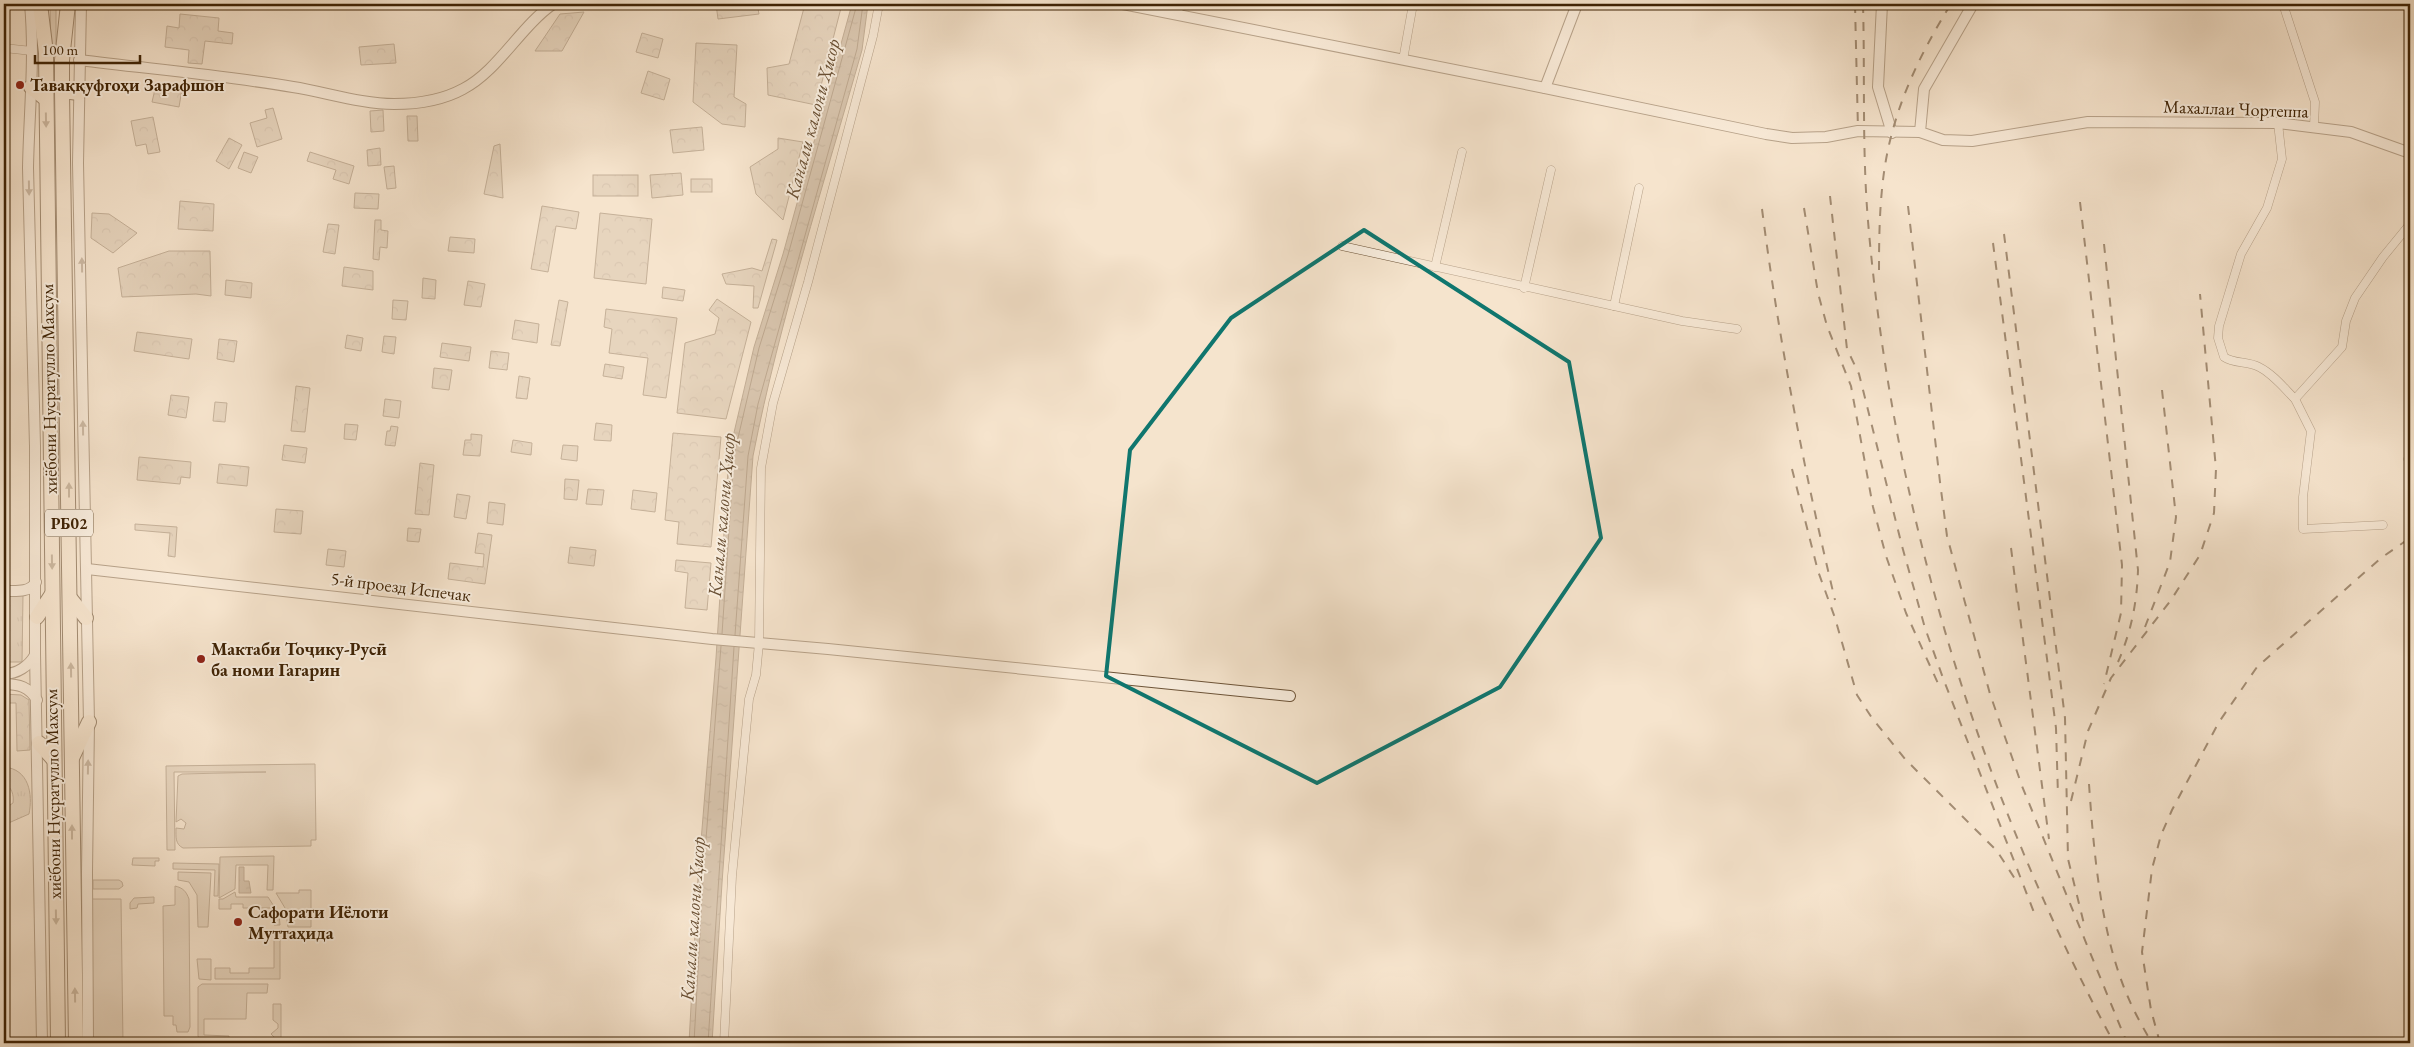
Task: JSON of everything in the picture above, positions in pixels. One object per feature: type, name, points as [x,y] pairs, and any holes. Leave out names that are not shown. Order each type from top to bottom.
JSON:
[{"type":"highway","name":"хиёбони Нусратулло Махсум","points":[[40,4],[46,53],[58,1043]]},
{"type":"highway","name":"хиёбони Нусратулло Махсум","points":[[68,4],[62,60],[62,91],[76,1043]]},
{"type":"highway","points":[[31,87],[46,100]]},
{"type":"highway","points":[[62,91],[79,92]]},
{"type":"highway","points":[[50,440],[68,440]]},
{"type":"highway","points":[[36,617],[52,594]]},
{"type":"highway","points":[[70,598],[86,618]]},
{"type":"highway","points":[[72,759],[89,722]]},
{"type":"highway","points":[[38,743],[54,760]]},
{"type":"street","points":[[30,4],[32,51],[28,121],[28,168],[42,1043]]},
{"type":"street","points":[[81,4],[78,163],[89,722],[86,873],[88,1043]]},
{"type":"street","points":[[79,60],[292,87],[392,104],[419,103],[440,100],[465,88],[488,70],[539,14],[553,4]]},
{"type":"street","points":[[724,1043],[732,876],[749,699],[756,675],[754,643],[761,468],[773,403],[808,282],[873,36],[879,4]]},
{"type":"street","points":[[1123,4],[1792,138],[1826,138],[1858,131],[1920,132],[1924,89],[1973,4]]},
{"type":"street","points":[[1178,15],[1180,4]]},
{"type":"street","points":[[1403,60],[1413,4]]},
{"type":"street","points":[[1545,88],[1577,4]]},
{"type":"street","points":[[1882,4],[1878,87],[1892,133]]},
{"type":"street","points":[[2283,4],[2315,102],[2314,127]]},
{"type":"street","points":[[4,48],[32,51]]},
{"type":"street","name":"Махаллаи Чортеппа","points":[[1920,132],[1943,140],[1972,141],[2088,122],[2278,123],[2351,132],[2410,153]]},
{"type":"street","points":[[2278,123],[2282,159],[2267,208],[2241,254],[2219,326],[2218,338],[2224,357],[2258,367],[2274,378],[2295,399],[2311,432],[2303,497],[2303,529],[2383,525]]},
{"type":"street","points":[[1436,268],[1462,152]]},
{"type":"street","points":[[1524,288],[1551,170]]},
{"type":"street","points":[[1614,306],[1639,188]]},
{"type":"street","points":[[2295,399],[2342,347],[2346,321],[2355,298],[2383,257],[2410,224]]},
{"type":"street","points":[[1342,246],[1524,288],[1682,321],[1736,329]]},
{"type":"street","name":"5-й проезд Испечак","points":[[87,569],[712,639],[1290,696]]},
{"type":"street","points":[[4,591],[26,590],[34,586],[36,582]]},
{"type":"street","points":[[4,674],[10,674],[30,664],[35,654]]},
{"type":"street","points":[[4,684],[18,684],[31,691],[38,701]]},
{"type":"highlighted area","points":[[1364,230],[1569,362],[1601,538],[1500,687],[1317,783],[1106,676],[1130,450],[1231,318]]},
{"type":"green space","points":[[50,4],[56,4],[56,49],[51,49]]},
{"type":"green space","points":[[716,4],[757,4],[759,14],[718,19]]},
{"type":"green space","points":[[805,4],[842,4],[816,105],[768,95],[767,68],[789,64]]},
{"type":"green space","points":[[584,12],[562,51],[535,51],[560,14]]},
{"type":"green space","points":[[180,14],[219,18],[218,31],[233,33],[232,44],[205,41],[202,64],[188,63],[189,50],[165,47],[167,26],[179,28]]},
{"type":"green space","points":[[642,33],[663,39],[658,58],[636,52]]},
{"type":"green space","points":[[696,43],[737,45],[734,97],[746,104],[745,127],[722,124],[693,102]]},
{"type":"green space","points":[[394,44],[396,63],[361,65],[359,47]]},
{"type":"green space","points":[[648,71],[670,79],[664,100],[641,93]]},
{"type":"green space","points":[[156,85],[182,89],[179,107],[152,102]]},
{"type":"green space","points":[[273,108],[282,139],[257,147],[250,123],[267,118],[265,110]]},
{"type":"green space","points":[[383,110],[384,131],[371,132],[370,111]]},
{"type":"green space","points":[[407,116],[417,116],[418,141],[408,141]]},
{"type":"green space","points":[[153,117],[160,152],[148,154],[146,144],[136,146],[131,121]]},
{"type":"green space","points":[[702,127],[704,150],[673,153],[670,130]]},
{"type":"green space","points":[[229,138],[242,145],[229,169],[216,161]]},
{"type":"green space","points":[[778,138],[803,142],[783,220],[756,194],[750,167],[778,149]]},
{"type":"green space","points":[[500,144],[503,198],[484,194],[494,146]]},
{"type":"green space","points":[[380,148],[381,165],[368,166],[367,150]]},
{"type":"green space","points":[[244,152],[258,157],[251,173],[238,168]]},
{"type":"green space","points":[[310,152],[354,166],[349,184],[333,179],[336,170],[307,161]]},
{"type":"green space","points":[[394,166],[396,188],[387,189],[384,167]]},
{"type":"green space","points":[[681,173],[683,195],[652,198],[650,175]]},
{"type":"green space","points":[[593,175],[638,175],[638,196],[593,196]]},
{"type":"green space","points":[[691,179],[712,179],[712,192],[691,192]]},
{"type":"green space","points":[[355,193],[379,194],[378,209],[354,208]]},
{"type":"green space","points":[[180,201],[214,204],[213,231],[178,229]]},
{"type":"green space","points":[[542,206],[579,212],[576,229],[556,226],[548,272],[531,269]]},
{"type":"green space","points":[[92,213],[109,214],[137,233],[113,253],[91,238]]},
{"type":"green space","points":[[600,213],[652,219],[646,284],[594,278]]},
{"type":"green space","points":[[375,220],[381,220],[381,230],[388,231],[387,248],[380,247],[379,260],[373,259]]},
{"type":"green space","points":[[328,224],[339,225],[335,254],[323,252]]},
{"type":"green space","points":[[450,237],[475,239],[474,253],[448,251]]},
{"type":"green space","points":[[772,239],[777,240],[758,308],[753,308],[754,286],[726,284],[722,274],[752,268],[762,271]]},
{"type":"green space","points":[[169,251],[210,251],[211,296],[196,294],[122,297],[118,268]]},
{"type":"green space","points":[[344,267],[373,271],[373,290],[342,286]]},
{"type":"green space","points":[[423,278],[436,280],[435,299],[422,298]]},
{"type":"green space","points":[[226,280],[252,283],[251,298],[225,295]]},
{"type":"green space","points":[[468,281],[485,284],[481,307],[464,305]]},
{"type":"green space","points":[[663,287],[685,290],[683,301],[662,298]]},
{"type":"green space","points":[[717,299],[751,322],[726,419],[677,413],[685,343],[715,334],[719,318],[709,310]]},
{"type":"green space","points":[[393,300],[408,301],[406,320],[392,319]]},
{"type":"green space","points":[[559,300],[568,302],[560,346],[551,345]]},
{"type":"green space","points":[[606,309],[677,318],[666,398],[643,395],[648,358],[609,353],[612,329],[604,327]]},
{"type":"green space","points":[[515,320],[539,324],[537,343],[512,339]]},
{"type":"green space","points":[[137,332],[192,339],[189,359],[134,351]]},
{"type":"green space","points":[[347,335],[363,338],[361,351],[345,348]]},
{"type":"green space","points":[[384,336],[396,337],[394,354],[382,352]]},
{"type":"green space","points":[[219,339],[237,341],[234,362],[217,359]]},
{"type":"green space","points":[[442,343],[471,347],[469,361],[440,357]]},
{"type":"green space","points":[[491,351],[509,353],[507,370],[489,368]]},
{"type":"green space","points":[[605,364],[624,367],[622,379],[603,376]]},
{"type":"green space","points":[[434,368],[452,370],[449,390],[432,388]]},
{"type":"green space","points":[[519,376],[530,378],[527,399],[516,398]]},
{"type":"green space","points":[[296,386],[310,388],[305,432],[291,431]]},
{"type":"green space","points":[[171,395],[189,397],[186,418],[168,415]]},
{"type":"green space","points":[[385,399],[401,401],[399,418],[383,416]]},
{"type":"green space","points":[[215,402],[227,403],[225,422],[213,421]]},
{"type":"green space","points":[[596,423],[612,425],[611,441],[594,440]]},
{"type":"green space","points":[[345,424],[358,425],[356,440],[344,439]]},
{"type":"green space","points":[[391,426],[398,427],[395,446],[385,445],[387,431],[390,431]]},
{"type":"green space","points":[[673,433],[721,437],[711,547],[677,544],[679,522],[665,520]]},
{"type":"green space","points":[[471,434],[482,435],[480,456],[463,455],[465,440],[471,440]]},
{"type":"green space","points":[[513,440],[532,443],[531,455],[511,452]]},
{"type":"green space","points":[[284,445],[307,448],[305,463],[282,460]]},
{"type":"green space","points":[[563,445],[578,446],[577,461],[561,459]]},
{"type":"green space","points":[[139,457],[191,462],[190,478],[181,477],[180,484],[137,480]]},
{"type":"green space","points":[[420,463],[434,465],[429,515],[415,514]]},
{"type":"green space","points":[[219,464],[249,467],[247,486],[217,483]]},
{"type":"green space","points":[[565,479],[579,480],[577,500],[564,499]]},
{"type":"green space","points":[[588,489],[604,490],[602,505],[586,504]]},
{"type":"green space","points":[[633,490],[657,493],[655,512],[631,509]]},
{"type":"green space","points":[[457,494],[470,496],[466,519],[454,517]]},
{"type":"green space","points":[[489,502],[505,504],[503,525],[487,523]]},
{"type":"green space","points":[[276,509],[303,511],[301,534],[274,532]]},
{"type":"green space","points":[[135,524],[177,527],[175,557],[168,556],[170,533],[135,530]]},
{"type":"green space","points":[[408,528],[421,529],[419,542],[407,541]]},
{"type":"green space","points":[[478,533],[492,535],[485,584],[448,579],[450,563],[483,567],[484,554],[475,553]]},
{"type":"green space","points":[[570,547],[596,550],[594,566],[568,563]]},
{"type":"green space","points":[[328,549],[346,551],[344,567],[326,565]]},
{"type":"green space","points":[[676,560],[711,563],[707,610],[685,608],[688,573],[675,571]]},
{"type":"green space","points":[[4,595],[23,595],[22,662],[4,662]]},
{"type":"green space","points":[[4,694],[21,695],[29,700],[30,750],[17,751],[16,703],[4,703]]},
{"type":"green space","points":[[315,764],[316,840],[311,840],[311,846],[183,848],[177,842],[176,837],[176,828],[184,829],[186,823],[181,819],[176,822],[178,776],[182,774],[266,772],[174,772],[175,850],[167,850],[166,766]]},
{"type":"green space","points":[[4,767],[19,772],[24,777],[29,791],[30,806],[29,814],[4,825],[4,809],[13,803],[13,794],[11,789],[4,784]]},
{"type":"green space","points":[[274,856],[273,890],[267,890],[268,865],[236,865],[235,889],[219,898],[220,857]]},
{"type":"green space","points":[[133,858],[159,858],[159,861],[155,861],[155,866],[132,865]]},
{"type":"green space","points":[[173,863],[219,864],[218,896],[214,896],[215,870],[173,869]]},
{"type":"green space","points":[[178,872],[211,873],[208,927],[198,927],[197,895],[189,882],[178,880]]},
{"type":"green space","points":[[93,880],[119,880],[123,886],[119,889],[93,889]]},
{"type":"green space","points":[[175,886],[184,890],[189,899],[190,1027],[188,1032],[177,1032],[176,1025],[173,1025],[173,1016],[164,1016],[163,906],[175,905]]},
{"type":"green space","points":[[299,890],[311,890],[311,927],[288,927],[285,908],[276,893],[299,893]]},
{"type":"green space","points":[[235,892],[236,897],[268,897],[279,914],[280,925],[274,925],[271,908],[243,908],[243,904],[231,904],[231,909],[219,909],[219,899],[223,899]]},
{"type":"green space","points":[[154,897],[154,903],[138,904],[137,908],[130,909],[130,903],[134,898]]},
{"type":"green space","points":[[87,899],[121,899],[123,1043],[88,1043]]},
{"type":"green space","points":[[274,940],[280,940],[280,979],[215,979],[215,968],[230,968],[230,973],[249,973],[249,968],[274,968]]},
{"type":"green space","points":[[197,959],[211,959],[211,980],[199,979]]},
{"type":"green space","points":[[202,984],[268,984],[267,993],[247,993],[246,1019],[204,1019],[204,1035],[229,1036],[229,1043],[201,1043],[198,1036],[198,987]]},
{"type":"green space","points":[[273,1004],[281,1004],[281,1038],[275,1038],[271,1034],[278,1028],[278,1024],[273,1020]]},
{"type":"water","points":[[852,4],[868,4],[862,50],[789,303],[753,456],[712,1043],[689,1043],[698,878],[716,658],[729,454],[754,347],[783,254]]},
{"type":"water","points":[[239,867],[244,867],[244,881],[249,881],[251,893],[239,893]]},
{"type":"railway","points":[[1855,4],[1858,130]]},
{"type":"railway","points":[[1863,4],[1864,140],[1868,221],[1880,328],[1897,435],[1921,540],[1949,645],[1983,748],[2022,848],[2065,947],[2114,1043]]},
{"type":"railway","points":[[1879,270],[1883,183],[1892,133],[1903,99],[1917,66],[1951,4]]},
{"type":"railway","points":[[1830,196],[1847,349],[1859,374],[1902,546],[1925,628],[2035,915]]},
{"type":"railway","points":[[2080,202],[2122,565],[2121,613],[2104,684]]},
{"type":"railway","points":[[1908,206],[1947,536],[1990,694],[2022,786],[2127,1043]]},
{"type":"railway","points":[[1804,208],[1818,293],[1827,326],[1851,386],[1873,507],[1886,556],[1906,613],[1941,690]]},
{"type":"railway","points":[[1762,209],[1776,308],[1793,406],[1835,600]]},
{"type":"railway","points":[[2004,234],[2065,718],[2068,859],[2084,924]]},
{"type":"railway","points":[[1993,243],[2056,728],[2058,796]]},
{"type":"railway","points":[[2104,244],[2138,570],[2132,617],[2118,662]]},
{"type":"railway","points":[[2071,801],[2088,731],[2111,678],[2171,600],[2200,555],[2214,513],[2216,469],[2200,294]]},
{"type":"railway","points":[[2145,627],[2170,562],[2176,517],[2162,390]]},
{"type":"railway","points":[[1792,469],[1818,571],[1835,618],[1857,695],[1872,718],[1905,759],[1997,851],[2017,882]]},
{"type":"railway","points":[[2160,1043],[2151,1010],[2142,952],[2152,869],[2161,835],[2172,810],[2219,722],[2257,667],[2381,558],[2410,538]]},
{"type":"railway","points":[[2011,548],[2049,839]]},
{"type":"railway","points":[[2089,784],[2093,840],[2106,926],[2121,981],[2134,1011],[2152,1043]]},
{"type":"place","name":"Таваққуфгоҳи Зарафшон","points":[[20,85]]},
{"type":"place","name":"Мактаби Тоҷику-Русӣ ба номи Гагарин","points":[[201,659]]},
{"type":"place","name":"Сафорати Иёлоти Муттаҳида","points":[[238,922]]},
{"type":"water label","name":"Канали калони Ҳисор","points":[[812,119]]},
{"type":"water label","name":"Канали калони Ҳисор","points":[[721,515]]},
{"type":"water label","name":"Канали калони Ҳисор","points":[[692,919]]}]
